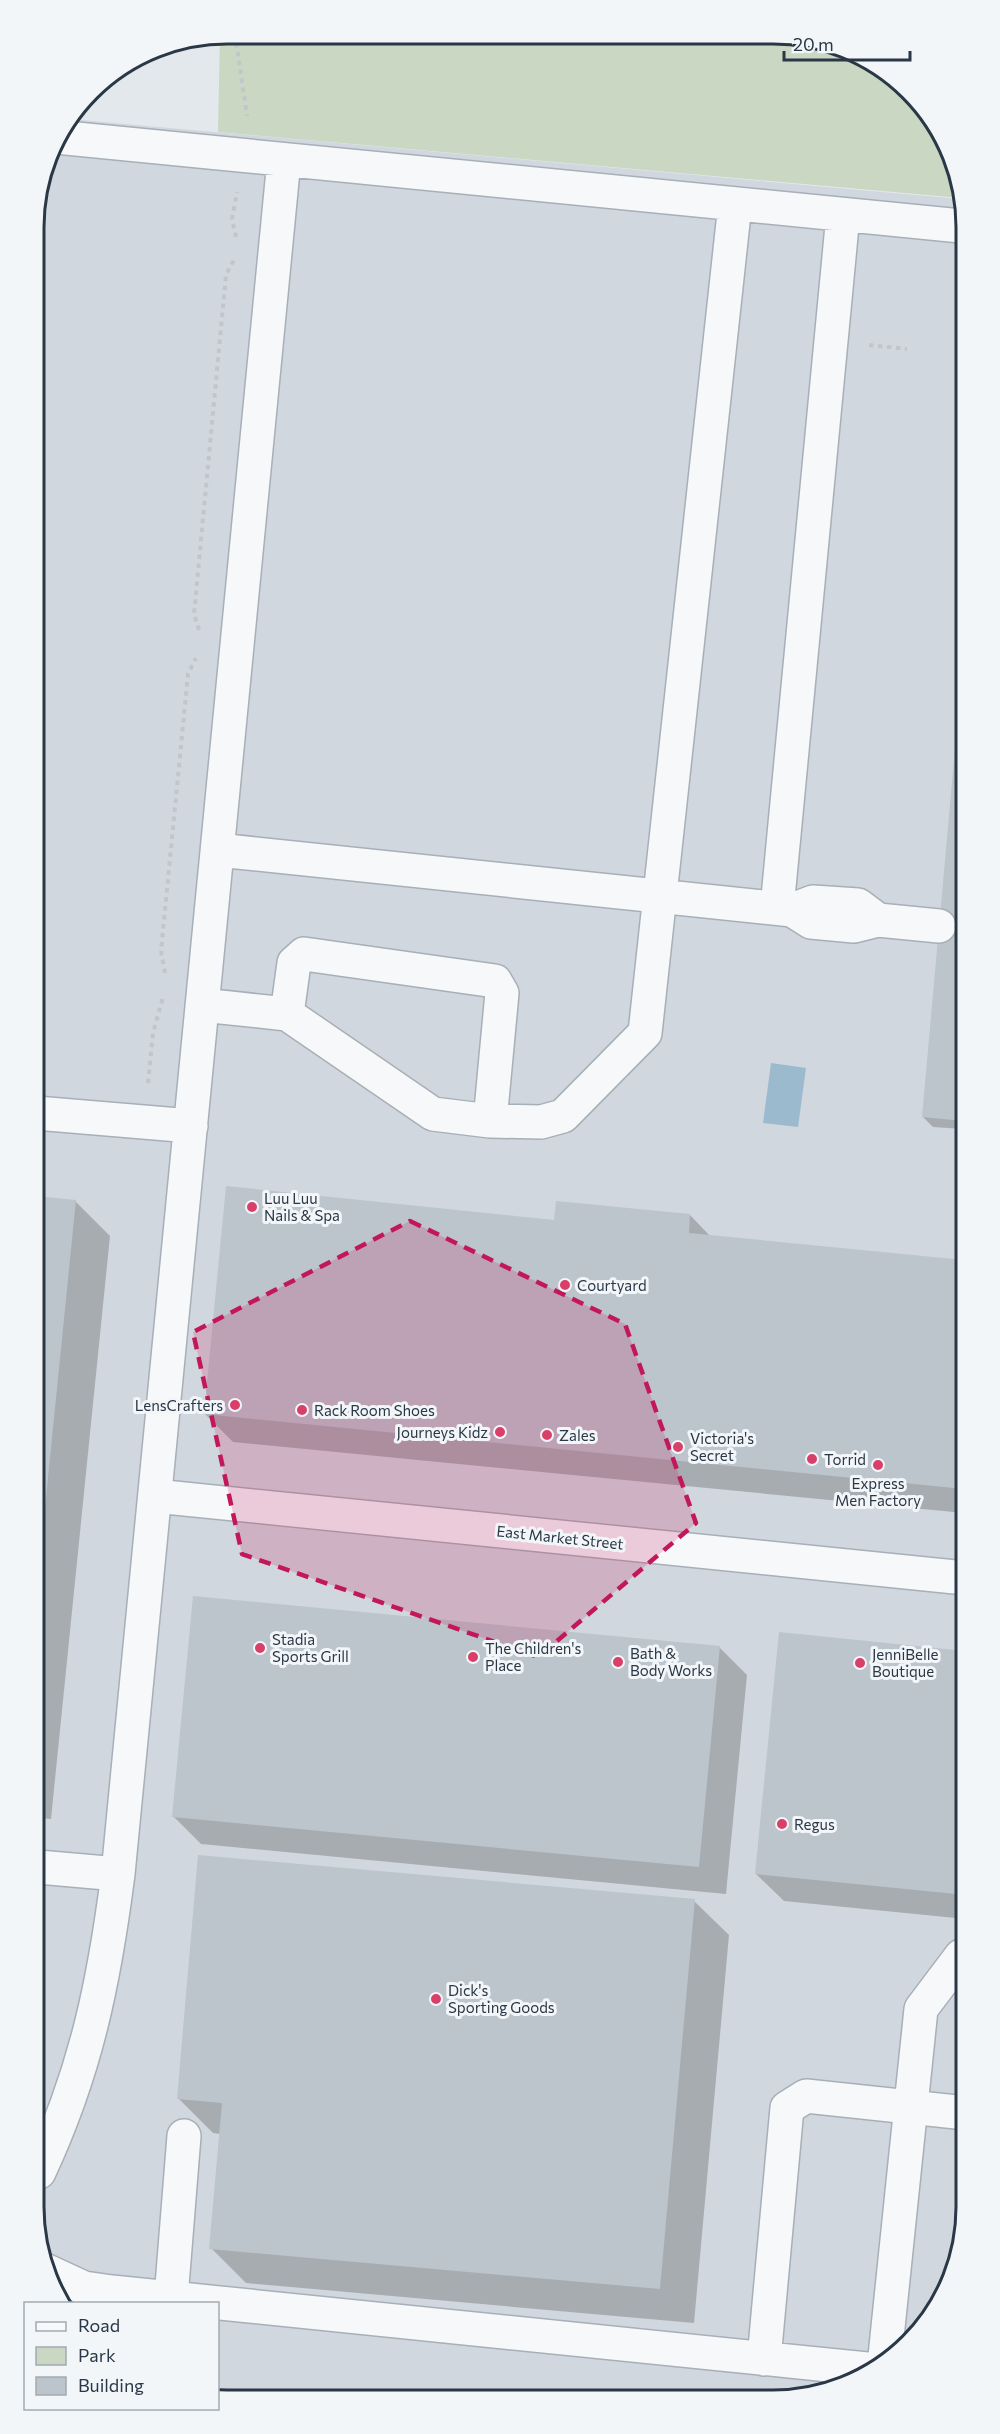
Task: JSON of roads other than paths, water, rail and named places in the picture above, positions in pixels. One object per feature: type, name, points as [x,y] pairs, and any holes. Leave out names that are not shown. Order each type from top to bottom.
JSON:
[{"type":"street","points":[[66,138],[956,226]]},
{"type":"street","points":[[44,2161],[59,2128],[90,2036],[107,1959],[118,1874],[284,160]]},
{"type":"street","points":[[202,1005],[288,1014],[432,1114],[490,1121],[541,1122],[563,1116],[645,1033],[662,896],[735,204]]},
{"type":"street","points":[[784,909],[843,215]]},
{"type":"street","points":[[218,850],[784,909],[813,902],[858,905],[878,920],[939,926]]},
{"type":"street","points":[[288,1014],[294,963],[303,954],[495,981],[502,993],[490,1121]]},
{"type":"street","points":[[44,1114],[191,1126]]},
{"type":"street","name":"East Market Street","points":[[155,1496],[956,1577]]},
{"type":"street","points":[[44,1868],[118,1874]]},
{"type":"street","points":[[885,2352],[921,2009],[956,1963]]},
{"type":"street","points":[[764,2359],[782,2132],[787,2108],[807,2096],[956,2113]]},
{"type":"street","points":[[171,2298],[184,2136]]},
{"type":"street","points":[[56,2275],[84,2288],[210,2302]]},
{"type":"street","points":[[219,2303],[861,2368]]},
{"type":"water","points":[[771,1063],[806,1068],[798,1127],[763,1123]]},
{"type":"tunnel","points":[[939,926],[956,927]]},
{"type":"place","name":"Luu Luu Nails & Spa","points":[[252,1207]]},
{"type":"place","name":"Courtyard","points":[[565,1285]]},
{"type":"place","name":"LensCrafters","points":[[235,1405]]},
{"type":"place","name":"Rack Room Shoes","points":[[302,1410]]},
{"type":"place","name":"Journeys Kidz","points":[[500,1432]]},
{"type":"place","name":"Zales","points":[[547,1435]]},
{"type":"place","name":"Victoria's Secret","points":[[678,1447]]},
{"type":"place","name":"Torrid","points":[[812,1459]]},
{"type":"place","name":"Express Men Factory","points":[[878,1465]]},
{"type":"place","name":"Stadia Sports Grill","points":[[260,1648]]},
{"type":"place","name":"The Children's Place","points":[[473,1657]]},
{"type":"place","name":"Bath & Body Works","points":[[618,1662]]},
{"type":"place","name":"JenniBelle Boutique","points":[[860,1663]]},
{"type":"place","name":"Regus","points":[[782,1824]]},
{"type":"place","name":"Dick's Sporting Goods","points":[[436,1999]]}]
